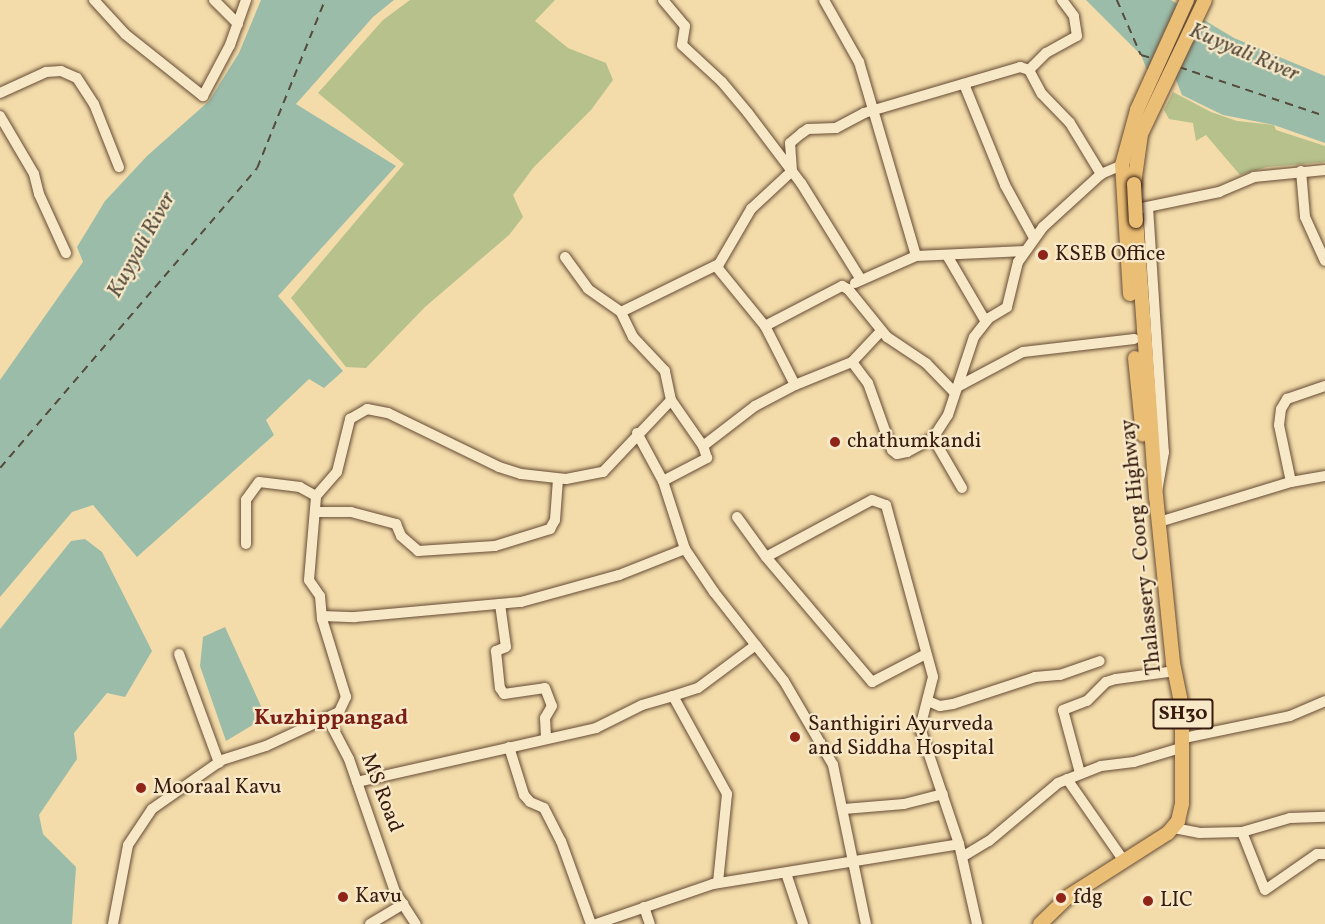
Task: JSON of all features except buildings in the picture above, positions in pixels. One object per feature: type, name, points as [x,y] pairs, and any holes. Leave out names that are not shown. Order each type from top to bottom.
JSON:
[{"type":"main road","name":"Thalassery - Coorg Highway","points":[[1174,828],[1182,804],[1184,743],[1156,497],[1134,184],[1141,134],[1205,0]]},
{"type":"main road","name":"SH30","points":[[1153,459],[1143,436],[1123,210],[1122,165],[1131,128],[1186,2]]},
{"type":"main road","points":[[1040,924],[1061,902],[1174,828]]},
{"type":"street","points":[[94,0],[125,34],[203,96],[238,24],[246,0]]},
{"type":"street","points":[[214,0],[238,24]]},
{"type":"street","points":[[663,0],[685,26],[682,45],[736,98],[792,171],[860,278]]},
{"type":"street","points":[[824,0],[859,62],[916,256]]},
{"type":"street","points":[[1029,70],[1046,53],[1077,36],[1074,16],[1062,0]]},
{"type":"street","points":[[792,171],[790,143],[808,129],[836,128],[873,110],[1020,67],[1029,70],[1042,94],[1070,123],[1101,174]]},
{"type":"street","points":[[0,93],[46,72],[61,70],[77,78],[94,104],[118,167]]},
{"type":"street","points":[[964,84],[1005,185],[1034,238]]},
{"type":"street","points":[[0,116],[34,174],[39,194],[66,253]]},
{"type":"street","points":[[852,362],[862,370],[892,450],[897,454],[907,452],[933,438],[948,415],[974,337],[986,322],[1007,307],[1013,276],[1034,238],[1101,174],[1122,165]]},
{"type":"street","points":[[1123,210],[1219,192],[1254,177],[1325,170]]},
{"type":"street","points":[[621,312],[716,266],[730,249],[751,209],[792,171]]},
{"type":"street","points":[[1301,171],[1305,218],[1325,261]]},
{"type":"street","points":[[1148,207],[1164,452],[1156,497]]},
{"type":"street","points":[[848,289],[860,278],[916,256],[948,257],[1025,251]]},
{"type":"street","points":[[565,257],[588,289],[621,312],[633,337],[665,371],[671,400],[703,446],[707,458],[663,481]]},
{"type":"street","points":[[948,257],[986,322]]},
{"type":"street","points":[[716,266],[765,326],[795,385]]},
{"type":"street","points":[[765,326],[842,286],[848,289],[881,331],[926,363],[956,389]]},
{"type":"street","points":[[703,446],[755,406],[795,385],[852,362],[881,331]]},
{"type":"street","points":[[956,389],[1023,352],[1134,339]]},
{"type":"street","points":[[1291,482],[1279,425],[1281,409],[1287,399],[1325,386]]},
{"type":"street","points":[[113,924],[128,845],[152,809],[219,763],[339,712],[346,697],[322,616],[320,596],[309,580],[316,496],[337,472],[350,419],[367,409],[387,412],[499,466],[558,479],[603,472],[637,433],[671,400]]},
{"type":"street","points":[[637,433],[663,481],[685,549],[808,718],[833,765],[844,809],[866,924]]},
{"type":"street","points":[[933,438],[962,488]]},
{"type":"street","points":[[1159,522],[1291,482],[1325,476]]},
{"type":"street","points":[[315,512],[351,513],[396,524],[401,536],[418,552],[495,546],[550,529],[555,520],[558,479]]},
{"type":"street","points":[[246,544],[246,500],[259,482],[300,487],[316,496]]},
{"type":"street","points":[[766,557],[872,500],[886,505],[933,677],[920,729],[959,844],[976,924]]},
{"type":"street","points":[[737,517],[766,557],[872,682],[926,654]]},
{"type":"street","points":[[322,616],[355,617],[500,604],[566,592],[685,549]]},
{"type":"street","points":[[500,604],[506,647],[496,651],[500,688],[504,694],[545,688],[552,706],[545,718],[546,737]]},
{"type":"street","points":[[357,782],[546,737],[596,728],[642,705],[698,688],[756,645]]},
{"type":"street","points":[[179,654],[219,763]]},
{"type":"street","points":[[928,701],[940,706],[953,704],[1035,677],[1060,675],[1100,661]]},
{"type":"street","points":[[1080,773],[1063,710],[1087,700],[1106,682],[1175,671]]},
{"type":"street","points":[[673,696],[727,794],[718,883]]},
{"type":"street","points":[[962,857],[989,841],[1040,795],[1080,773],[1290,716],[1325,701]]},
{"type":"street","name":"MS Road","points":[[327,717],[357,782],[395,892],[416,924]]},
{"type":"street","points":[[509,747],[524,795],[530,802],[544,808],[561,841],[591,924]]},
{"type":"street","points":[[1067,779],[1124,861]]},
{"type":"street","points":[[844,809],[904,804],[943,794]]},
{"type":"street","points":[[1174,828],[1199,833],[1242,832],[1290,818],[1325,816]]},
{"type":"street","points":[[1242,832],[1265,890],[1317,854],[1325,854]]},
{"type":"street","points":[[596,924],[718,883],[959,844]]},
{"type":"street","points":[[786,873],[803,924]]},
{"type":"street","points":[[370,924],[404,904]]},
{"type":"street","points":[[644,907],[650,924]]},
{"type":"green space","points":[[410,0],[555,0],[535,21],[568,48],[606,63],[613,80],[591,110],[533,168],[513,195],[523,217],[509,235],[425,307],[366,368],[346,367],[291,298],[404,164],[318,93],[383,20]]},
{"type":"green space","points":[[1173,92],[1211,112],[1237,121],[1274,125],[1276,130],[1325,146],[1325,162],[1267,167],[1240,175],[1206,135],[1196,141],[1193,123],[1169,119],[1164,110]]},
{"type":"water","name":"Kuyyali River","points":[[261,0],[394,0],[373,17],[296,104],[396,166],[278,296],[343,371],[324,388],[309,379],[266,420],[274,435],[137,557],[93,505],[72,512],[0,597],[0,380],[83,262],[77,247],[105,201],[147,156],[209,101],[239,53]]},
{"type":"water","name":"Kuyyali River","points":[[1086,0],[1171,0],[1234,38],[1325,76],[1325,143],[1274,125],[1223,115],[1182,95],[1175,77],[1147,70],[1141,55]]},
{"type":"water","points":[[85,539],[102,552],[152,651],[125,697],[107,693],[74,733],[77,759],[39,815],[43,834],[76,867],[72,924],[0,924],[0,629],[71,541]]},
{"type":"water","points":[[225,627],[266,717],[226,741],[200,666],[203,637]]},
{"type":"ferry route","points":[[0,468],[257,168],[325,0]]},
{"type":"ferry route","points":[[1117,0],[1141,55],[1155,59]]},
{"type":"ferry route","points":[[1179,67],[1325,116]]},
{"type":"place","name":"KSEB Office","points":[[1043,255]]},
{"type":"place","name":"chathumkandi","points":[[835,442]]},
{"type":"place","name":"Santhigiri Ayurveda and Siddha Hospital","points":[[795,737]]},
{"type":"place","name":"Mooraal Kavu","points":[[141,788]]},
{"type":"place","name":"Kavu","points":[[343,897]]},
{"type":"place","name":"fdg","points":[[1061,898]]},
{"type":"place","name":"LIC","points":[[1148,901]]},
{"type":"district","name":"Kuzhippangad","points":[[331,719]]}]
